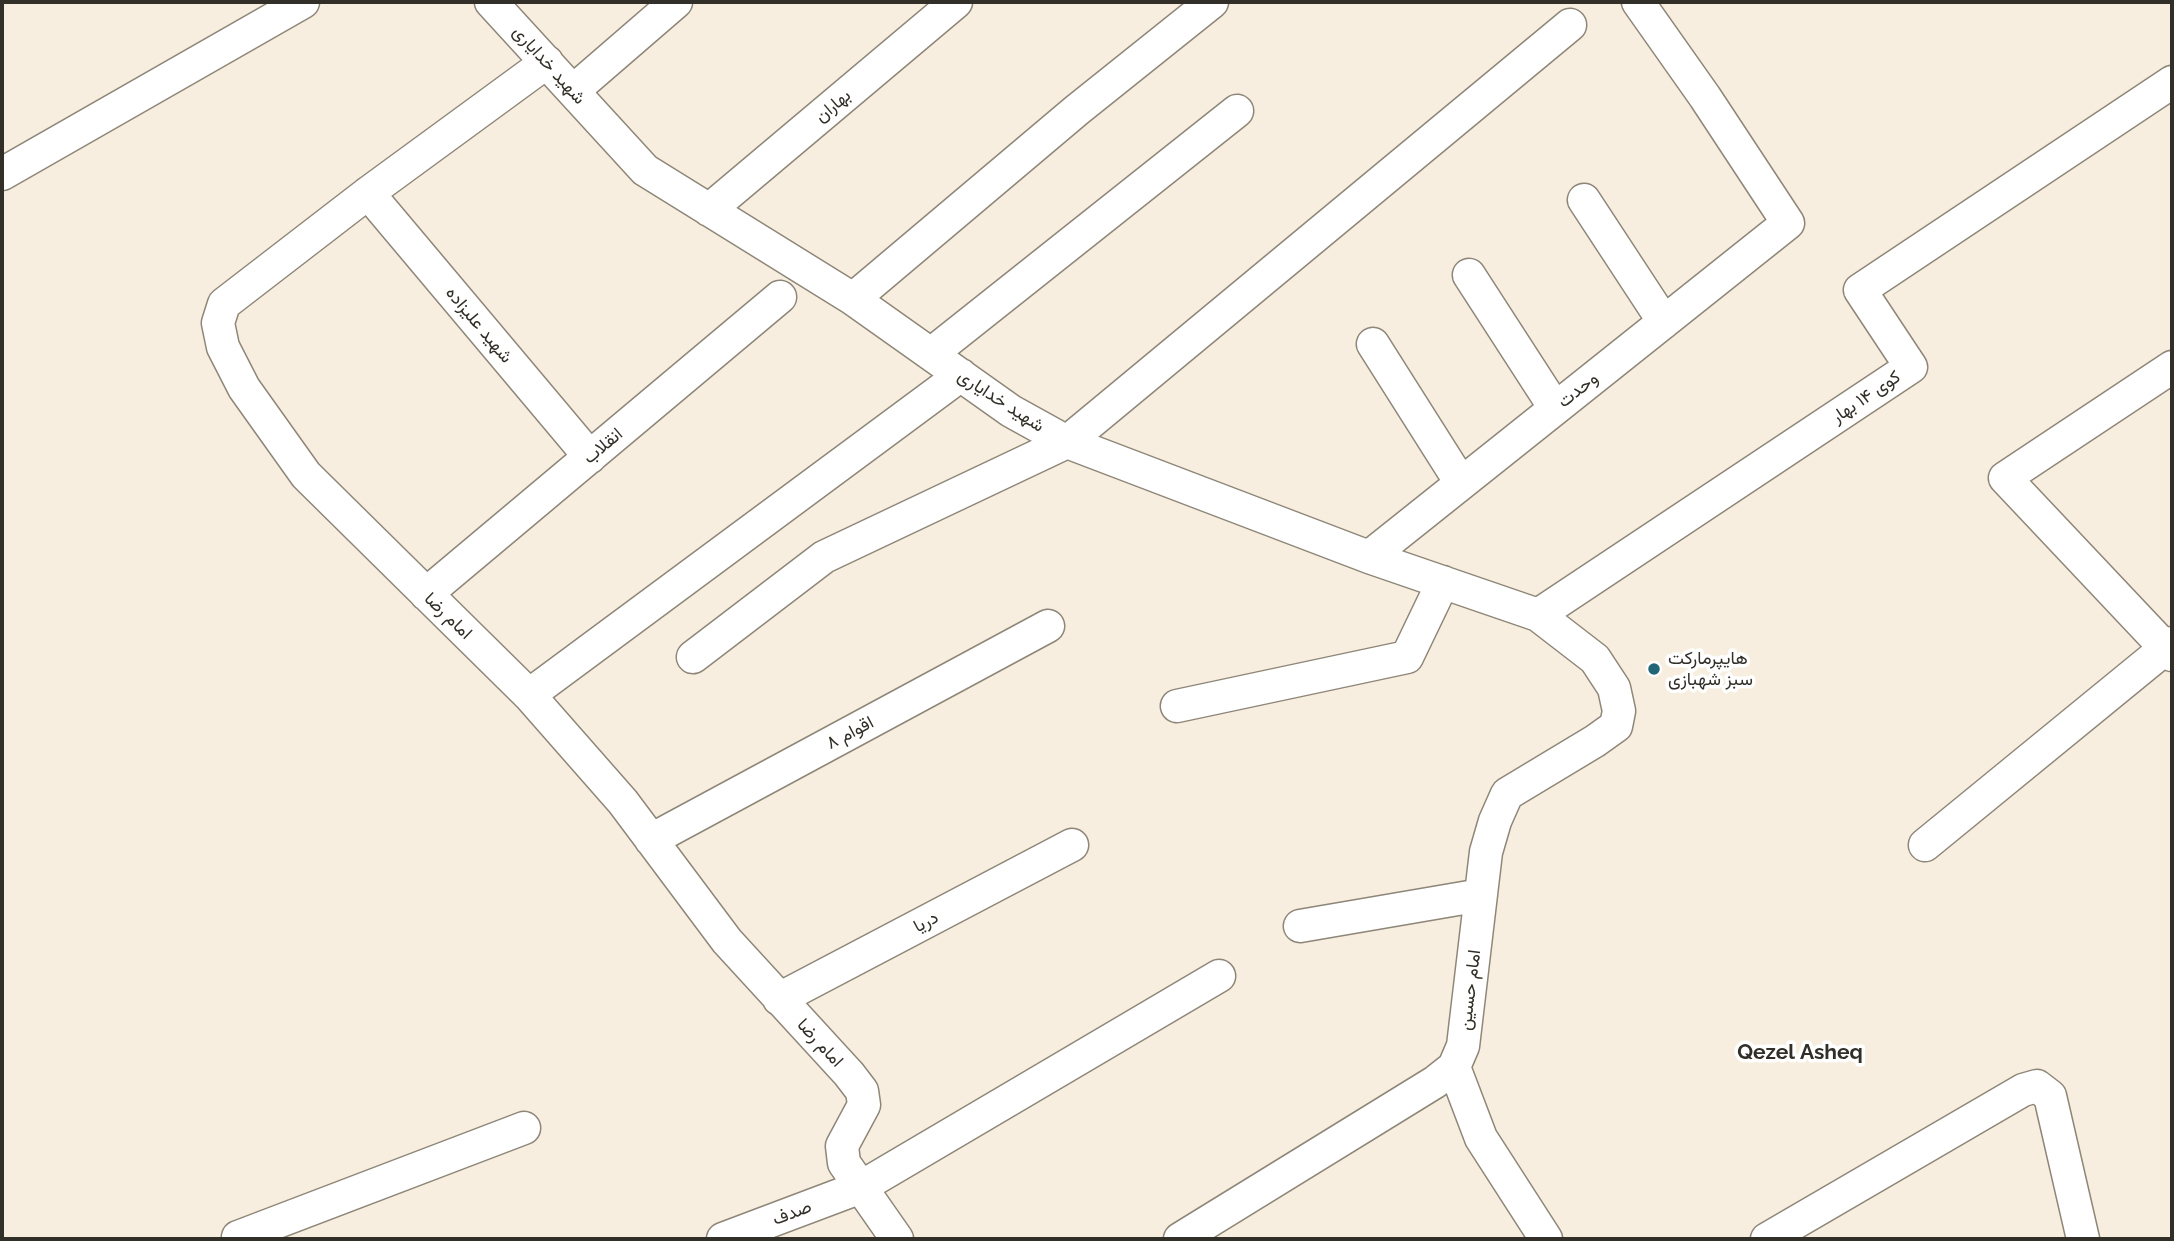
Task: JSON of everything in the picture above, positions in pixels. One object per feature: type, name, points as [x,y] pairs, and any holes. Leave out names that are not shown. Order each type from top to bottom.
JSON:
[{"type":"street","points":[[2,174],[303,2]]},
{"type":"street","name":"شهید خدایاری","points":[[491,2],[645,170],[853,299],[1012,411],[1067,442],[1369,557],[1538,615],[1595,659]]},
{"type":"street","points":[[573,91],[676,2]]},
{"type":"street","name":"بهاران","points":[[709,210],[956,2]]},
{"type":"street","points":[[853,299],[1077,110],[1212,2]]},
{"type":"street","name":"وحدت","points":[[1369,557],[1788,223],[1638,2]]},
{"type":"street","points":[[693,657],[824,557],[1067,442],[1570,25]]},
{"type":"street","name":"امام رضا","points":[[547,62],[368,193],[223,304],[218,323],[223,348],[244,388],[306,475],[529,695],[623,802],[727,941],[862,1091],[864,1105],[842,1146],[844,1163],[897,1239]]},
{"type":"street","name":"کوی ۱۴ بهار","points":[[1538,615],[1911,366],[1860,290],[2172,82]]},
{"type":"street","points":[[931,354],[1237,111]]},
{"type":"street","name":"شهید علیزاده","points":[[368,193],[590,457]]},
{"type":"street","points":[[1584,200],[1664,322]]},
{"type":"street","points":[[1469,275],[1555,408]]},
{"type":"street","name":"انقلاب","points":[[426,594],[780,297]]},
{"type":"street","points":[[1373,344],[1461,483]]},
{"type":"street","points":[[1925,845],[2170,649],[2005,478],[2172,367]]},
{"type":"street","points":[[529,695],[961,375]]},
{"type":"street","points":[[1177,706],[1408,657],[1443,582]]},
{"type":"street","name":"اقوام ۸","points":[[652,840],[1048,626]]},
{"type":"street","name":"امام حسین","points":[[1454,1067],[1463,1046],[1486,852],[1494,821],[1507,794],[1616,726],[1618,698],[1595,659]]},
{"type":"street","name":"دریا","points":[[779,999],[1072,845]]},
{"type":"street","points":[[1300,926],[1481,895]]},
{"type":"street","name":"صدف","points":[[723,1239],[861,1187],[1219,976]]},
{"type":"street","points":[[1180,1239],[1435,1082],[1454,1067],[1481,1138],[1546,1239]]},
{"type":"street","points":[[1767,1239],[2023,1090],[2037,1086],[2050,1096],[2083,1239]]},
{"type":"street","points":[[239,1239],[238,1237],[524,1128]]},
{"type":"place","name":"هایپرمارکت سبز شهبازی","points":[[1654,669]]},
{"type":"district","name":"Qezel Asheq","points":[[1800,1053]]}]
